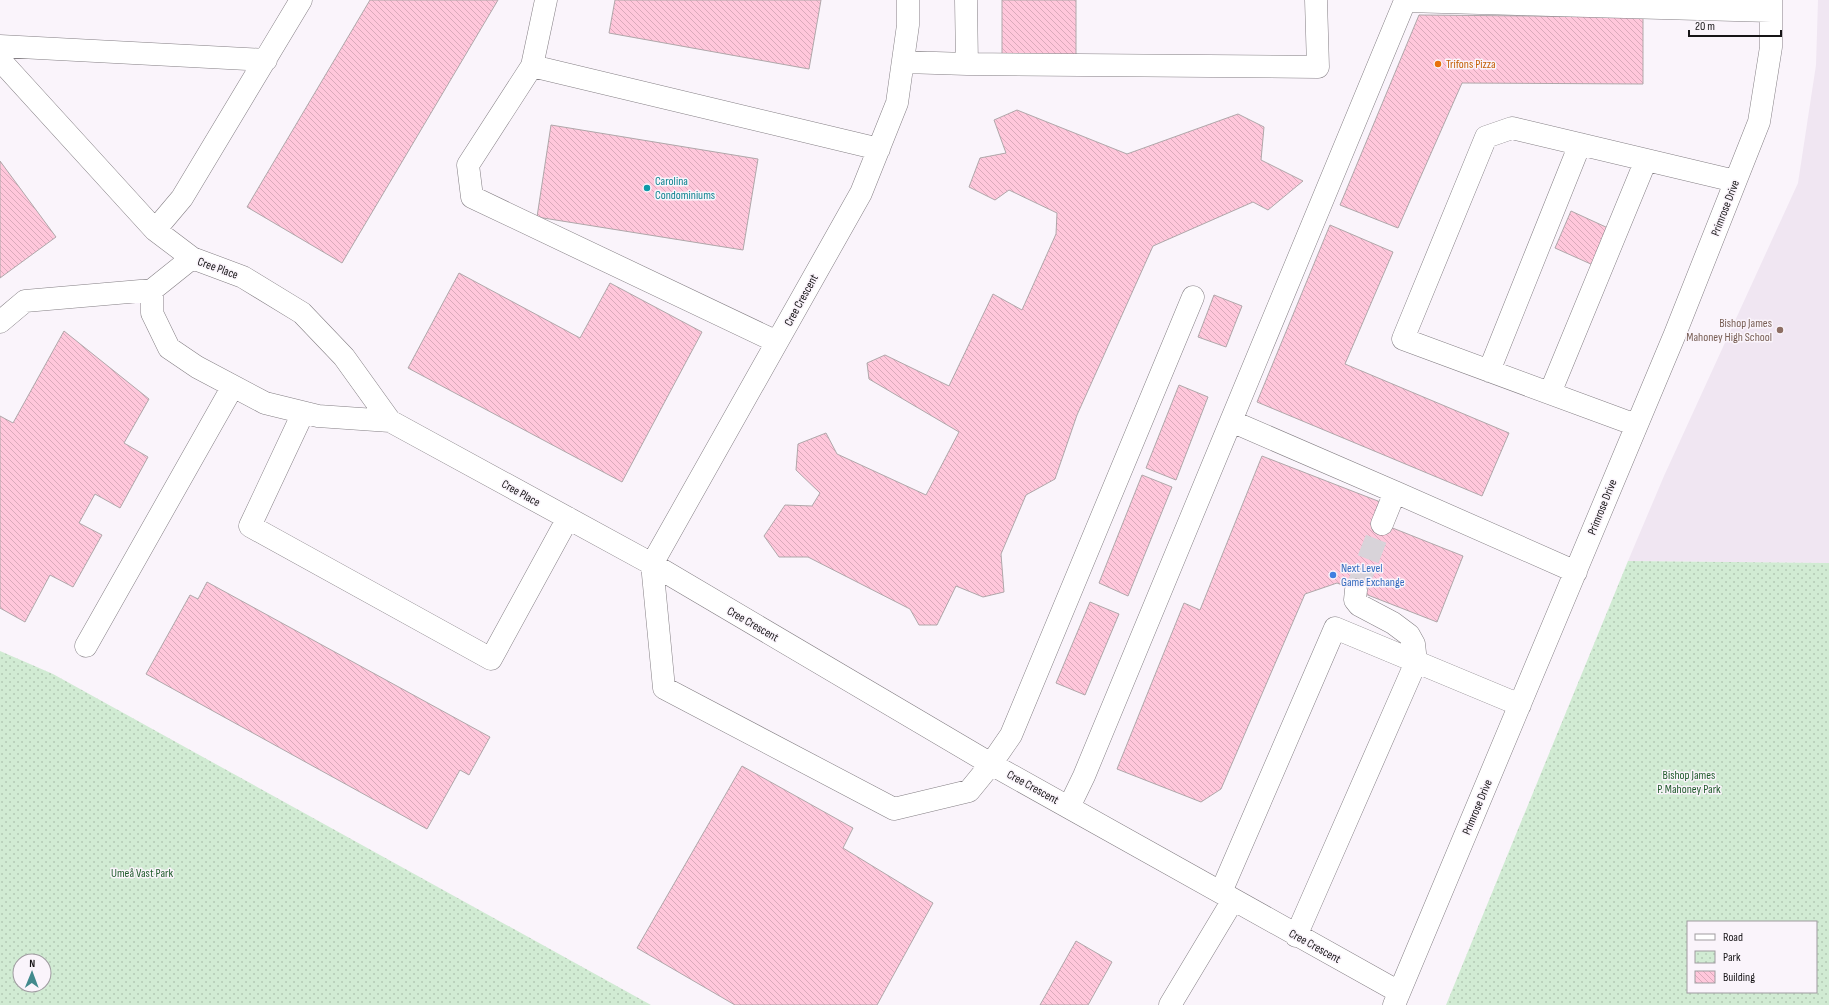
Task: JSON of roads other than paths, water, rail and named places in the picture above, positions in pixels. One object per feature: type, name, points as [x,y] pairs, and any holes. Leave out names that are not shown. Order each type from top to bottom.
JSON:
[{"type":"street","points":[[155,230],[182,198],[301,0]]},
{"type":"street","points":[[546,0],[532,66],[468,165],[472,196],[777,342]]},
{"type":"street","name":"Cree Crescent","points":[[908,0],[908,25],[897,104],[861,193],[652,564],[991,764],[1296,936],[1396,999]]},
{"type":"street","points":[[966,0],[967,64]]},
{"type":"street","points":[[904,62],[1318,68],[1316,0]]},
{"type":"street","points":[[1069,807],[1084,776],[1231,421],[1401,0],[1771,5]]},
{"type":"street","name":"Primrose Drive","points":[[1396,999],[1675,334],[1759,122],[1771,47],[1771,5]]},
{"type":"street","points":[[0,46],[266,60]]},
{"type":"street","points":[[0,60],[155,230],[192,258]]},
{"type":"street","points":[[532,66],[879,148]]},
{"type":"street","points":[[1636,425],[1403,339],[1486,137],[1512,128],[1735,181]]},
{"type":"street","points":[[1489,371],[1580,144]]},
{"type":"street","points":[[1550,393],[1646,160]]},
{"type":"street","name":"Cree Place","points":[[390,420],[344,358],[302,313],[243,277],[192,258],[152,290],[152,313],[169,348],[197,367],[266,403],[303,413],[390,420],[652,564]]},
{"type":"street","points":[[0,322],[24,301],[152,290]]},
{"type":"street","points":[[652,564],[664,688],[894,809],[969,791],[991,764],[1011,735],[1193,297]]},
{"type":"street","points":[[86,646],[233,386]]},
{"type":"street","points":[[303,413],[250,526],[491,659],[568,518]]},
{"type":"street","points":[[1231,421],[1576,572]]},
{"type":"street","points":[[1382,524],[1395,492]]},
{"type":"street","points":[[1296,936],[1416,662],[1414,644],[1409,635],[1393,623],[1360,605],[1355,600],[1356,590]]},
{"type":"street","points":[[1170,1005],[1227,896],[1335,628],[1520,705]]},
{"type":"tunnel","points":[[1356,590],[1382,524]]},
{"type":"place","name":"Trifons Pizza","points":[[1438,64]]},
{"type":"place","name":"Carolina Condominiums","points":[[647,188]]},
{"type":"place","name":"Bishop James Mahoney High School","points":[[1780,330]]},
{"type":"place","name":"Next Level Game Exchange","points":[[1333,575]]},
{"type":"park label","name":"Bishop James P. Mahoney Park","points":[[1689,782]]},
{"type":"park label","name":"Umeå Vast Park","points":[[142,873]]}]
